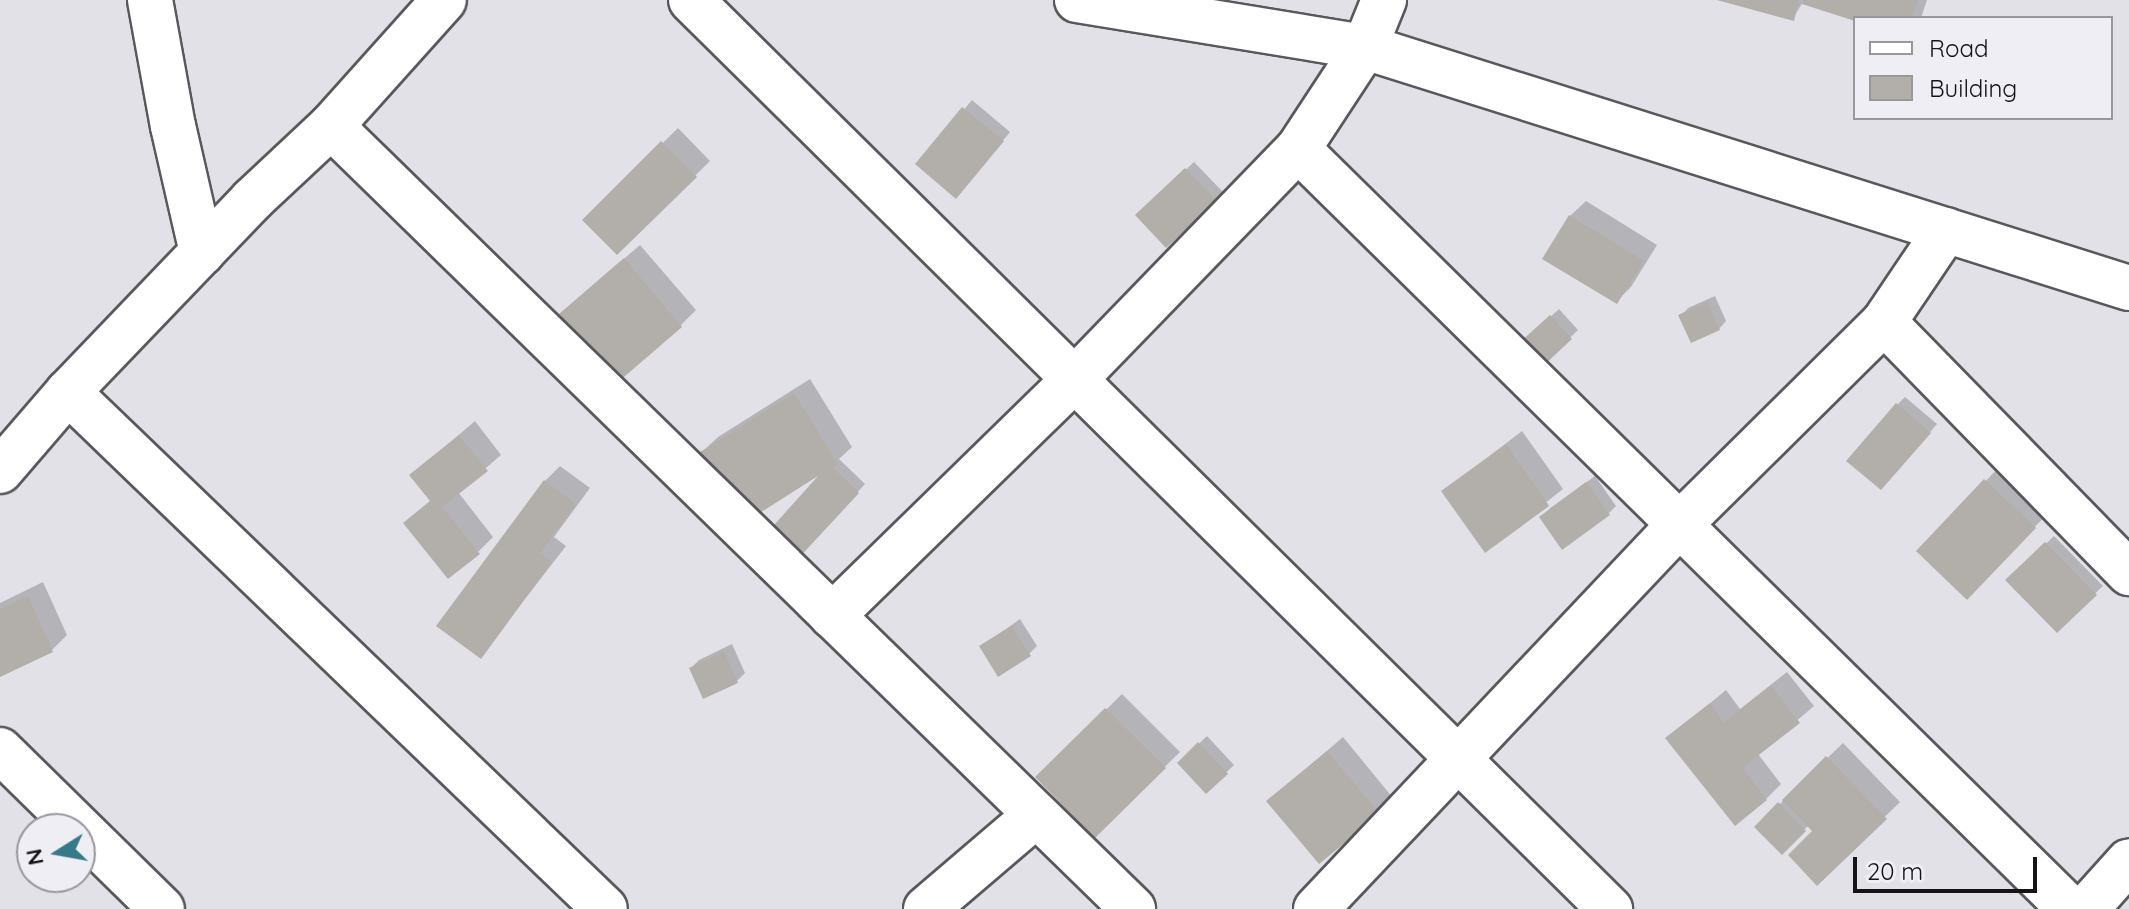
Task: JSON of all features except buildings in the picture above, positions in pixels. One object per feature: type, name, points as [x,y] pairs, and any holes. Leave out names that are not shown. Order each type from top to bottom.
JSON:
[{"type":"street","points":[[150,0],[202,253]]},
{"type":"street","points":[[0,471],[68,392],[202,253],[331,126],[444,0]]},
{"type":"street","points":[[691,0],[1610,909]]},
{"type":"street","points":[[1077,0],[1365,47],[2129,288]]},
{"type":"street","points":[[832,616],[1075,379],[1298,149],[1365,47],[1384,0]]},
{"type":"street","points":[[331,126],[1133,909]]},
{"type":"street","points":[[1298,149],[2070,909]]},
{"type":"street","points":[[1316,909],[1680,524],[1884,322],[1946,230]]},
{"type":"street","points":[[1884,322],[2129,573]]},
{"type":"street","points":[[68,392],[576,900]]},
{"type":"street","points":[[0,750],[162,909]]},
{"type":"street","points":[[926,909],[1036,815]]},
{"type":"street","points":[[2086,909],[2129,861]]}]
